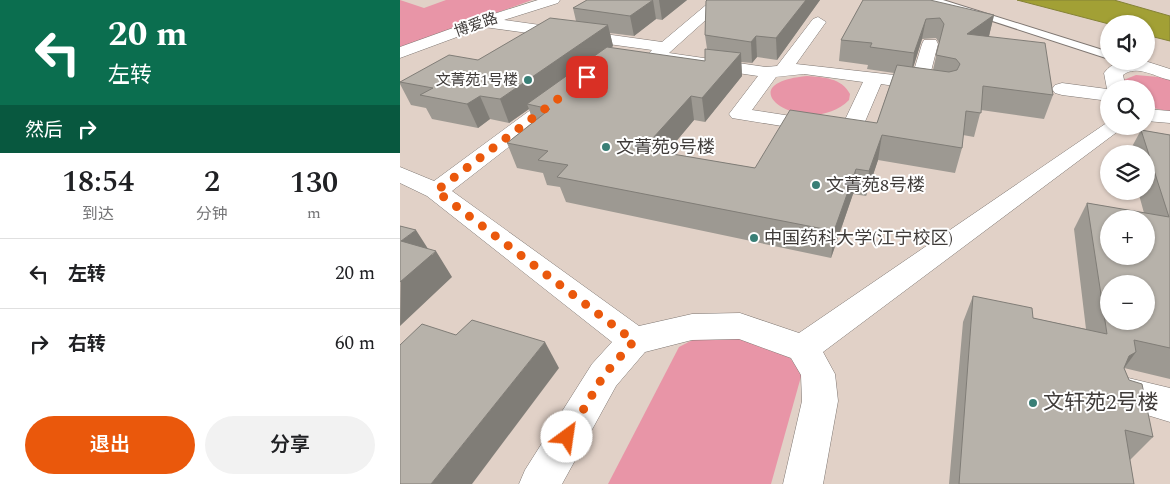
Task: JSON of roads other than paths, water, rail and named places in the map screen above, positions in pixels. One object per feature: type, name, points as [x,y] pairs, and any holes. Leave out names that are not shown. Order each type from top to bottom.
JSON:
[{"type":"street","name":"博爱路","points":[[400,52],[483,22],[553,0]]},
{"type":"street","points":[[721,0],[655,56],[777,71],[804,69],[944,87]]},
{"type":"street","points":[[483,22],[666,47]]},
{"type":"street","points":[[818,22],[739,114],[850,131],[874,78]]},
{"type":"street","points":[[609,60],[632,42]]},
{"type":"street","points":[[919,84],[930,44]]},
{"type":"street","points":[[1155,70],[1170,75]]},
{"type":"street","points":[[436,191],[578,84]]},
{"type":"street","points":[[1062,89],[1100,94]]},
{"type":"street","points":[[1155,116],[1170,117]]},
{"type":"street","points":[[803,348],[1102,135]]},
{"type":"street","points":[[400,174],[436,191],[634,341]]},
{"type":"street","points":[[539,484],[604,375],[634,341],[692,327],[740,326],[803,348],[818,374],[820,401],[803,484]]},
{"type":"street","points":[[1124,393],[1170,405]]},
{"type":"lane","points":[[933,0],[1100,53]]},
{"type":"place","name":"文菁苑1号楼","points":[[528,80]]},
{"type":"place","name":"文菁苑9号楼","points":[[606,147]]},
{"type":"place","name":"文菁苑8号楼","points":[[816,185]]},
{"type":"place","name":"中国药科大学(江宁校区)","points":[[754,238]]},
{"type":"place","name":"文轩苑2号楼","points":[[1033,403]]}]
